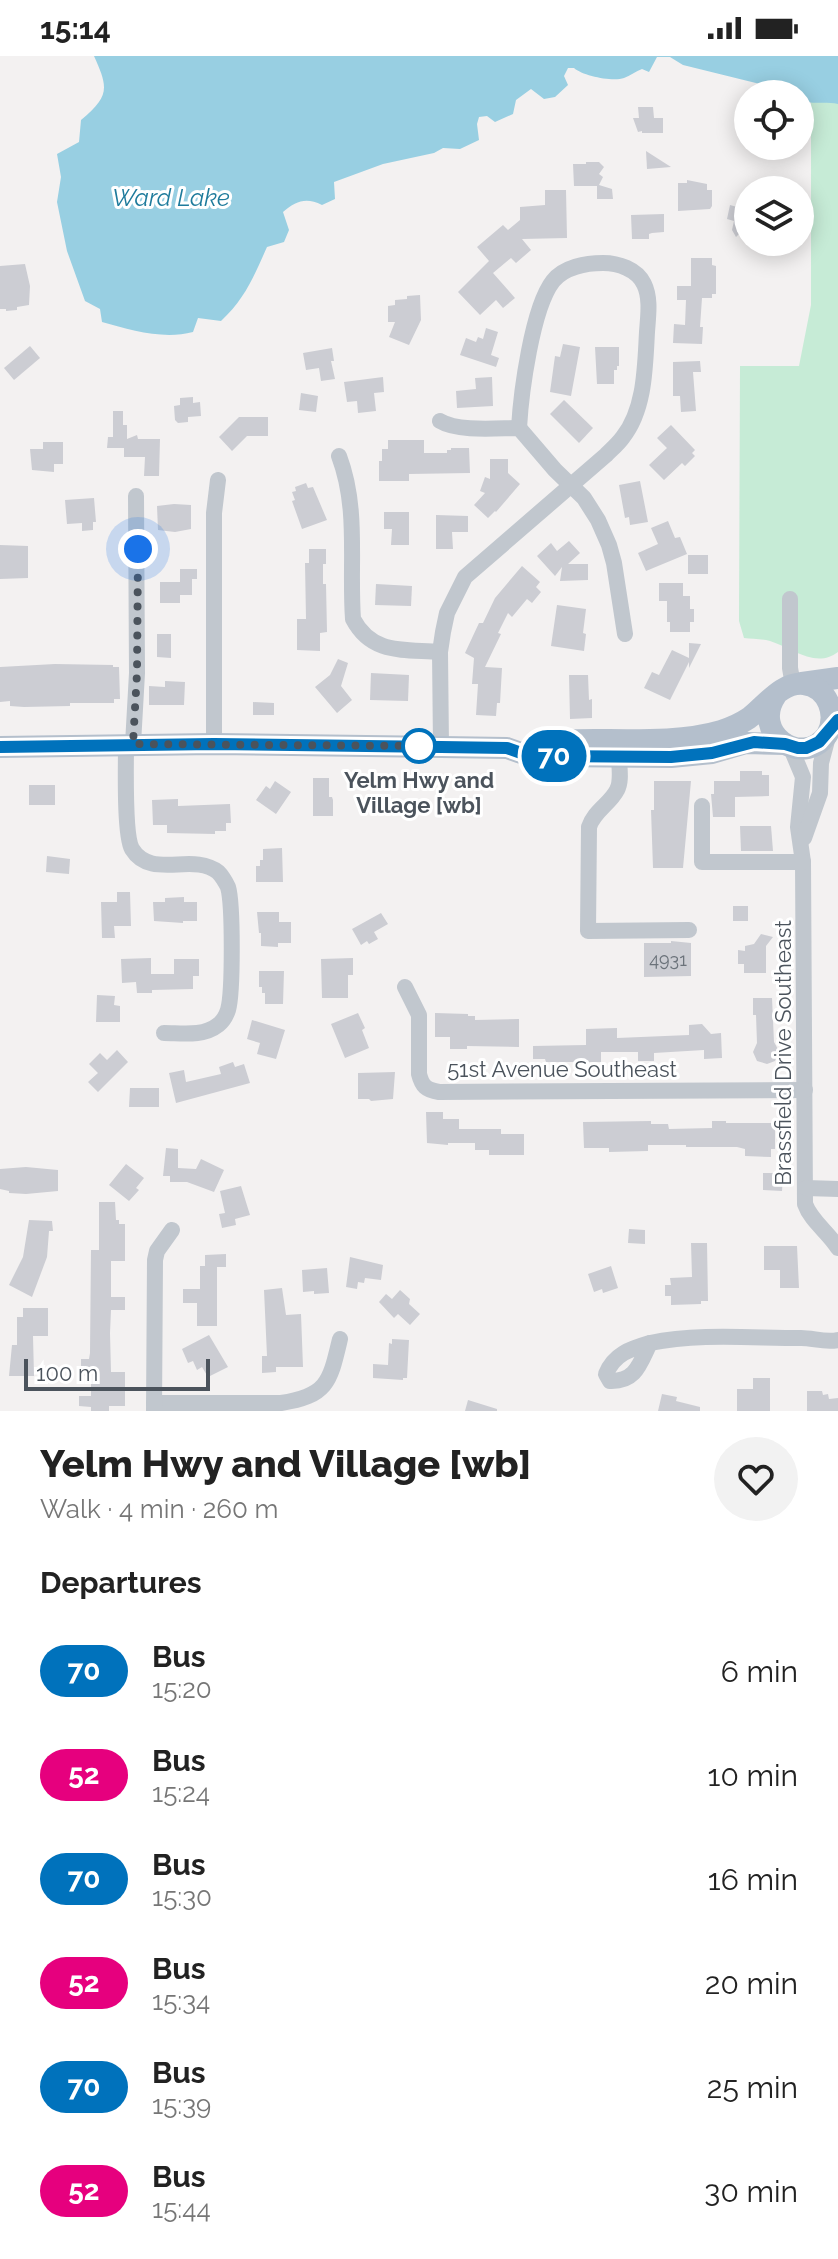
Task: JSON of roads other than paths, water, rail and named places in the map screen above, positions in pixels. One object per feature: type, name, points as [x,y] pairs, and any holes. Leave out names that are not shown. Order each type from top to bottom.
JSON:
[{"type":"main road","points":[[0,747],[214,744],[507,748],[548,741],[674,738],[719,732],[748,719],[789,688],[838,678]]},
{"type":"main road","points":[[507,748],[524,754],[549,756],[671,757],[712,753],[746,743],[798,748],[813,746],[833,726],[832,709],[825,695],[812,686],[789,688],[770,707],[769,721],[774,734],[787,745]]},
{"type":"street","points":[[441,747],[440,652],[447,613],[465,577],[624,436],[640,400],[645,369],[648,296],[638,276],[626,267],[611,263],[577,266],[554,279],[542,304],[527,362],[519,428]]},
{"type":"street","points":[[440,421],[447,426],[519,428],[584,498],[609,545],[625,634]]},
{"type":"street","points":[[339,456],[352,503],[353,619],[360,632],[372,643],[440,652]]},
{"type":"street","points":[[214,744],[214,513],[218,480]]},
{"type":"street","points":[[136,496],[137,658],[129,744],[128,832],[131,848],[143,860],[158,865],[204,866],[219,872],[228,887],[230,909],[231,988],[227,1015],[217,1026],[204,1032],[164,1033]]},
{"type":"street","points":[[789,688],[790,599]]},
{"type":"street","name":"Brassfield Drive Southeast","points":[[802,855],[820,793],[821,763],[833,726]]},
{"type":"street","name":"Brassfield Drive Southeast","points":[[787,745],[803,777],[798,827],[802,855],[805,1204],[838,1248]]},
{"type":"street","points":[[619,757],[617,792],[591,819],[589,827],[588,931],[689,930]]},
{"type":"street","points":[[702,806],[702,862],[802,855]]},
{"type":"street","name":"51st Avenue Southeast","points":[[405,987],[419,1015],[419,1074],[421,1083],[428,1090],[805,1090]]},
{"type":"street","points":[[806,1188],[838,1189]]},
{"type":"street","points":[[172,1230],[157,1251],[155,1260],[154,1407],[299,1400],[315,1394],[325,1384],[333,1369],[340,1339]]},
{"type":"street","points":[[650,1343],[673,1338],[838,1340]]},
{"type":"water","name":"Ward Lake","points":[[94,56],[838,56],[838,104],[814,102],[814,80],[744,80],[683,65],[670,57],[657,57],[649,72],[642,69],[619,79],[598,78],[568,68],[564,76],[568,85],[555,97],[544,99],[531,89],[516,100],[513,114],[495,122],[487,116],[479,117],[479,140],[460,149],[443,148],[434,153],[383,164],[334,182],[335,199],[322,205],[301,201],[292,205],[283,212],[289,230],[284,242],[267,247],[243,296],[229,313],[221,321],[198,318],[193,332],[170,335],[136,331],[102,322],[100,309],[85,301],[67,251],[57,202],[61,177],[57,154],[79,142],[81,120],[97,105],[104,91]]},
{"type":"place","name":"Yelm Hwy and Village [wb]","points":[[419,746]]}]
